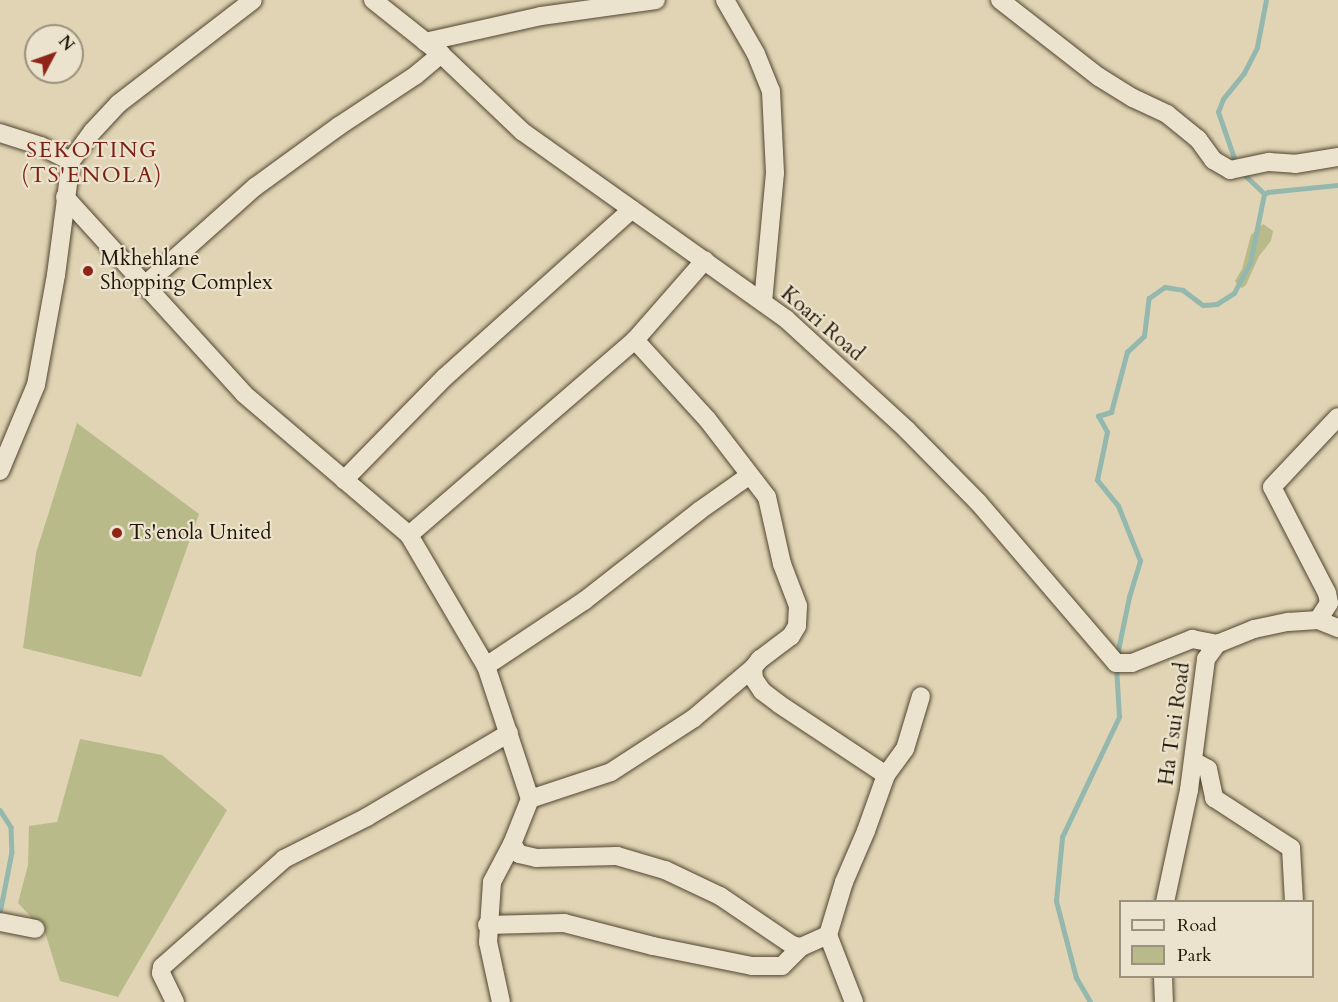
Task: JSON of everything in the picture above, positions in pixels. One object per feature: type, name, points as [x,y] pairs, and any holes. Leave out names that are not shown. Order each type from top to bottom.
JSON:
[{"type":"street","points":[[0,471],[36,385],[56,274],[71,161],[93,131],[118,104],[253,0]]},
{"type":"street","name":"Koari Road","points":[[373,0],[441,54],[523,132],[786,320],[907,430],[978,502],[1116,663],[1132,663],[1192,639],[1217,644]]},
{"type":"street","points":[[425,42],[541,16],[656,0]]},
{"type":"street","points":[[725,0],[756,54],[771,91],[775,173],[763,302]]},
{"type":"street","points":[[1000,0],[1099,77],[1133,98],[1167,114],[1198,139],[1213,160],[1230,170],[1269,162],[1295,164],[1338,158]]},
{"type":"street","points":[[146,284],[255,188],[339,126],[416,75],[441,54]]},
{"type":"street","points":[[0,133],[41,146],[71,161]]},
{"type":"street","points":[[65,197],[244,394],[409,535],[486,666],[530,799],[512,843],[492,882],[487,925],[488,942],[501,1002]]},
{"type":"street","points":[[344,480],[445,377],[632,209]]},
{"type":"street","points":[[409,535],[635,340],[705,260]]},
{"type":"street","points":[[530,799],[611,772],[694,718],[753,668],[760,659],[791,636],[797,626],[798,606],[782,564],[767,497],[707,419],[635,340]]},
{"type":"street","points":[[1318,620],[1329,603],[1327,593],[1298,533],[1272,487],[1338,417]]},
{"type":"street","points":[[486,666],[584,601],[699,511],[750,476]]},
{"type":"street","name":"Ha Tsui Road","points":[[1165,900],[1193,761],[1202,675],[1206,659],[1217,644],[1254,629],[1288,622],[1318,620],[1338,628]]},
{"type":"street","points":[[753,668],[754,679],[762,691],[886,775]]},
{"type":"street","points":[[854,1002],[828,935],[844,882],[866,831],[886,775],[904,749],[921,696]]},
{"type":"street","points":[[175,1002],[161,973],[162,967],[284,859],[367,817],[509,733]]},
{"type":"street","points":[[1193,761],[1208,769],[1214,798],[1291,848],[1294,900]]},
{"type":"street","points":[[512,843],[519,854],[536,858],[617,856],[665,870],[720,896],[758,924],[801,947]]},
{"type":"street","points":[[0,922],[35,929]]},
{"type":"street","points":[[487,925],[564,923],[653,946],[752,966],[782,966],[801,947],[828,935]]},
{"type":"street","points":[[1163,978],[1164,1002]]},
{"type":"green space","points":[[1263,224],[1273,231],[1271,241],[1259,256],[1246,285],[1242,288],[1235,281],[1242,269],[1251,235]]},
{"type":"green space","name":"Ts'enola United","points":[[77,423],[199,514],[141,677],[23,648],[36,553]]},
{"type":"green space","points":[[80,739],[162,755],[227,810],[118,997],[60,981],[45,932],[18,903],[28,865],[29,826],[57,822]]},
{"type":"waterway","points":[[1236,164],[1218,112],[1223,99],[1244,73],[1257,47],[1266,0]]},
{"type":"waterway","points":[[1117,655],[1129,597],[1140,561],[1118,506],[1097,480],[1107,432],[1098,416],[1111,412],[1127,352],[1144,336],[1149,298],[1165,287],[1183,290],[1203,305],[1217,304],[1234,293],[1250,263],[1264,194],[1242,173]]},
{"type":"waterway","points":[[1264,194],[1338,185]]},
{"type":"waterway","points":[[1090,1002],[1076,978],[1056,901],[1062,837],[1119,717],[1116,666]]},
{"type":"waterway","points":[[0,810],[11,827],[12,852],[0,913]]},
{"type":"place","name":"Mkhehlane Shopping Complex","points":[[88,271]]},
{"type":"place","name":"Ts'enola United","points":[[117,533]]},
{"type":"district","name":"SEKOTING (TS'ENOLA)","points":[[92,162]]}]
